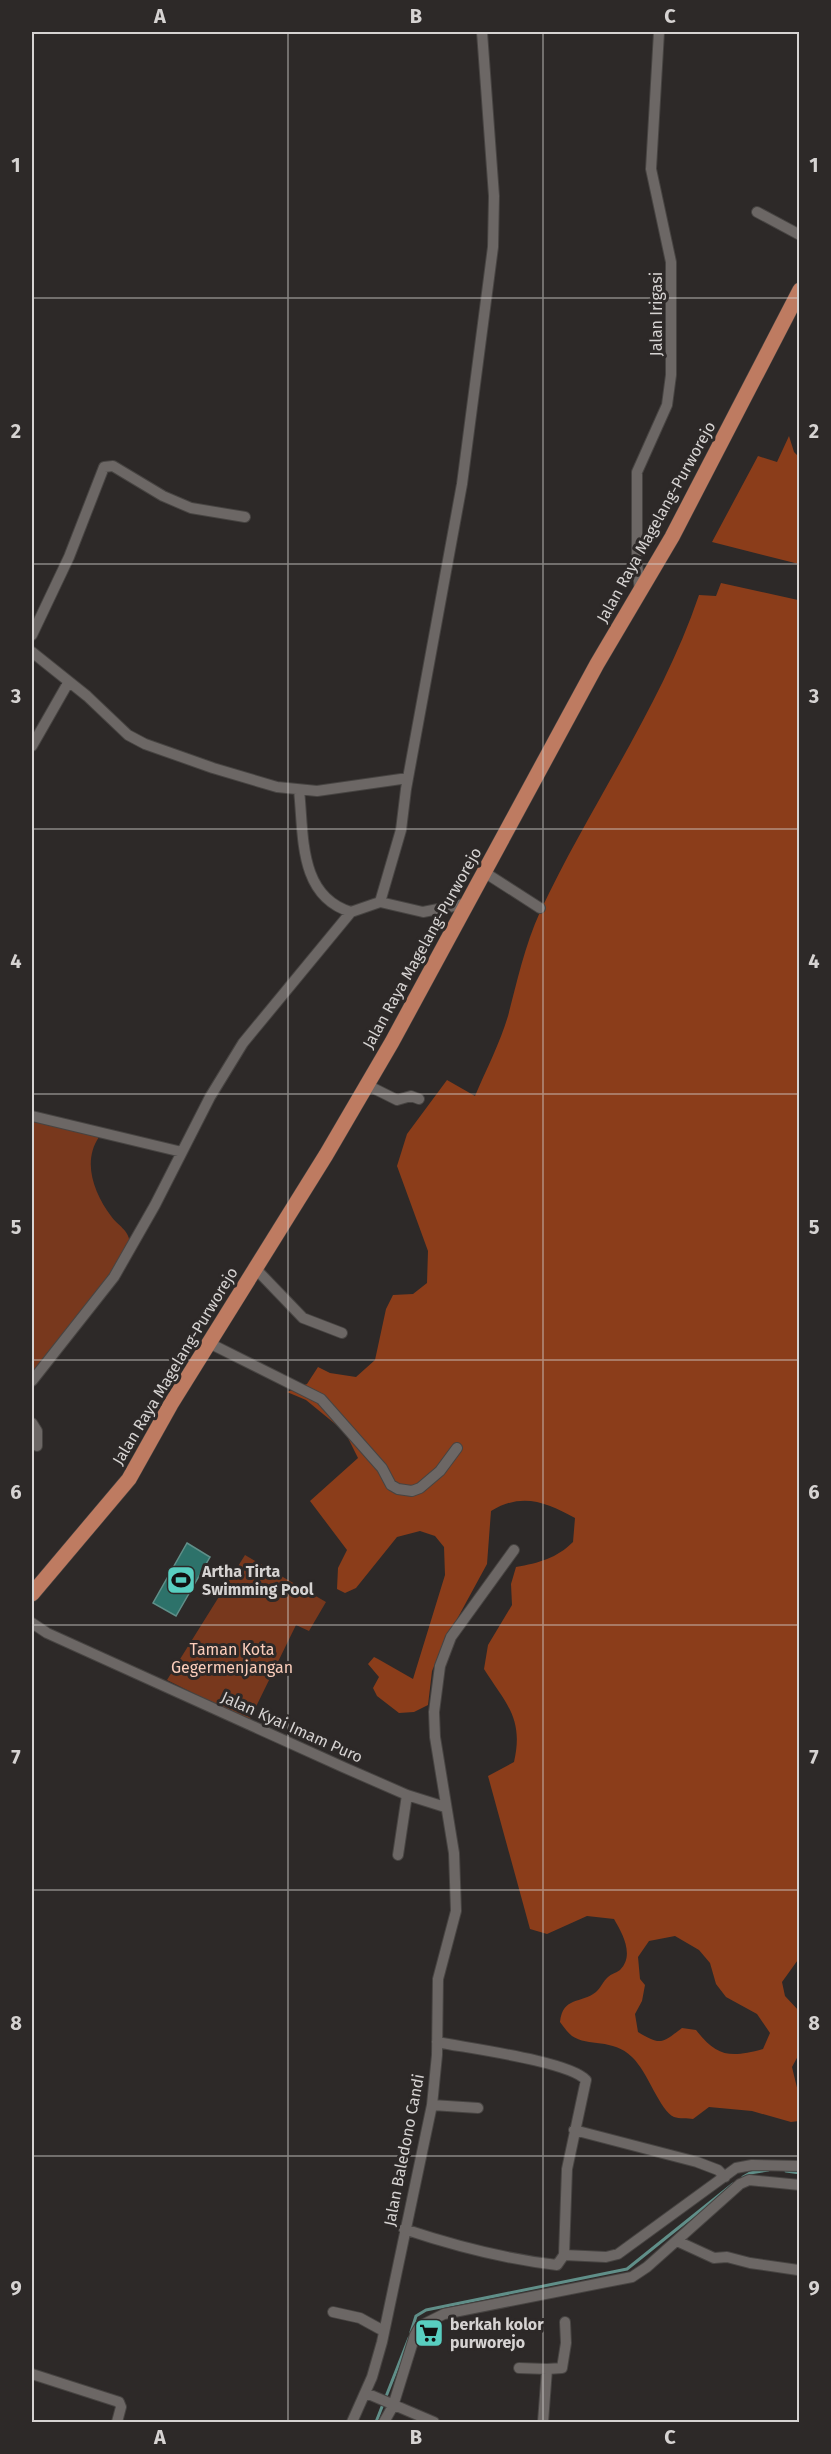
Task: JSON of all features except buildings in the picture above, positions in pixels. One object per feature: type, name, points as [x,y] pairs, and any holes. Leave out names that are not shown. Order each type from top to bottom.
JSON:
[{"type":"main road","name":"Jalan Raya Magelang-Purworejo","points":[[32,1594],[129,1479],[209,1343],[367,1085],[672,537],[796,306],[800,290]]},
{"type":"street","points":[[380,902],[401,830],[408,778],[462,484],[492,258],[494,196],[482,32]]},
{"type":"street","name":"Jalan Irigasi","points":[[640,591],[636,563],[637,472],[667,405],[671,375],[671,262],[651,169],[659,32]]},
{"type":"street","points":[[757,212],[800,235]]},
{"type":"street","points":[[32,635],[69,557],[104,467],[113,466],[163,496],[191,508],[245,517]]},
{"type":"street","points":[[32,652],[87,696],[128,735],[145,744],[213,768],[298,790],[328,792],[408,778]]},
{"type":"street","points":[[32,746],[68,683]]},
{"type":"street","points":[[298,790],[311,880],[322,896],[340,909],[351,912]]},
{"type":"street","points":[[484,872],[540,908]]},
{"type":"street","points":[[32,1381],[114,1277],[210,1097],[243,1043],[351,912],[380,902],[423,912],[469,903]]},
{"type":"street","points":[[367,1085],[397,1100],[411,1096],[419,1099]]},
{"type":"street","points":[[32,1116],[182,1152]]},
{"type":"street","points":[[255,1267],[303,1318],[342,1333]]},
{"type":"street","points":[[209,1343],[321,1399],[382,1468],[391,1485],[398,1489],[412,1491],[420,1488],[440,1471],[457,1448]]},
{"type":"street","points":[[32,1423],[38,1431],[37,1446]]},
{"type":"street","name":"Jalan Baledono Candi","points":[[352,2422],[366,2393],[385,2327],[432,2105],[437,2042],[438,1979],[456,1911],[454,1853],[435,1737],[434,1712],[440,1666],[451,1637],[514,1550]]},
{"type":"street","name":"Jalan Kyai Imam Puro","points":[[32,1623],[47,1633],[407,1795],[445,1807]]},
{"type":"street","points":[[32,1630],[47,1633]]},
{"type":"street","points":[[398,1855],[407,1795]]},
{"type":"street","points":[[404,2229],[453,2246],[513,2260],[557,2265],[564,2255],[567,2169],[574,2130],[587,2084],[584,2077],[548,2064],[437,2042]]},
{"type":"street","points":[[432,2105],[478,2108]]},
{"type":"street","points":[[574,2130],[697,2162],[718,2170],[725,2177]]},
{"type":"street","points":[[564,2255],[606,2257],[618,2254],[743,2165],[800,2166]]},
{"type":"street","points":[[384,2422],[415,2335],[426,2321],[444,2314],[486,2305],[632,2277],[745,2181],[800,2185]]},
{"type":"street","points":[[677,2241],[714,2258],[727,2257],[798,2270]]},
{"type":"street","points":[[333,2312],[360,2318],[380,2329],[385,2327]]},
{"type":"street","points":[[519,2368],[562,2368],[566,2343],[565,2322]]},
{"type":"street","points":[[543,2422],[547,2369]]},
{"type":"street","points":[[32,2374],[119,2402],[121,2407],[117,2422]]},
{"type":"street","points":[[366,2393],[434,2422]]},
{"type":"green space","points":[[32,1116],[99,1137],[91,1157],[92,1177],[105,1207],[125,1231],[130,1242],[110,1277],[32,1372]]},
{"type":"green space","name":"Taman Kota Gegermenjangan","points":[[245,1555],[326,1602],[309,1631],[296,1625],[249,1721],[167,1680]]},
{"type":"shaded area","points":[[789,436],[794,452],[799,457],[799,564],[712,542],[758,456],[777,462]]},
{"type":"shaded area","points":[[721,583],[798,600],[799,595],[800,1957],[782,1982],[785,1996],[799,2011],[799,2054],[792,2067],[799,2096],[799,2121],[791,2122],[752,2111],[709,2107],[693,2119],[674,2117],[664,2107],[638,2064],[625,2051],[617,2047],[578,2039],[570,2034],[560,2022],[569,2004],[596,1992],[608,1977],[620,1970],[627,1958],[626,1944],[614,1919],[587,1916],[547,1934],[530,1929],[488,1776],[514,1762],[517,1734],[515,1722],[506,1702],[484,1669],[488,1645],[512,1605],[511,1584],[516,1567],[547,1559],[567,1548],[573,1542],[575,1518],[554,1507],[534,1501],[513,1502],[491,1511],[487,1564],[444,1643],[432,1671],[428,1705],[414,1712],[399,1713],[377,1696],[373,1688],[379,1677],[368,1664],[374,1657],[413,1679],[445,1575],[444,1547],[435,1536],[420,1531],[397,1537],[356,1588],[345,1593],[337,1589],[338,1568],[347,1550],[310,1501],[358,1458],[345,1432],[306,1400],[287,1392],[307,1384],[318,1367],[330,1373],[356,1377],[375,1360],[386,1309],[393,1295],[413,1294],[427,1283],[428,1251],[397,1166],[407,1134],[447,1080],[475,1096],[505,1026],[518,976],[540,912],[665,677],[699,595],[716,596]],"holes":[[[675,1936],[699,1950],[710,1963],[716,1984],[726,1997],[757,2014],[770,2033],[763,2049],[742,2054],[725,2053],[711,2046],[696,2030],[682,2028],[661,2041],[638,2032],[635,2014],[642,2001],[645,1985],[640,1979],[638,1957],[649,1941]]]},
{"type":"water","name":"Artha Tirta Swimming Pool","points":[[187,1543],[210,1557],[176,1616],[153,1603]]},
{"type":"waterway","points":[[743,2177],[750,2173],[768,2170]]},
{"type":"waterway","points":[[786,2171],[800,2173]]},
{"type":"waterway","points":[[411,2332],[416,2316],[426,2310],[627,2269],[733,2184]]},
{"type":"waterway","points":[[376,2422],[409,2338]]},
{"type":"place","name":"Artha Tirta Swimming Pool","points":[[181,1580]]},
{"type":"place","name":"berkah kolor purworejo","points":[[429,2333]]}]
